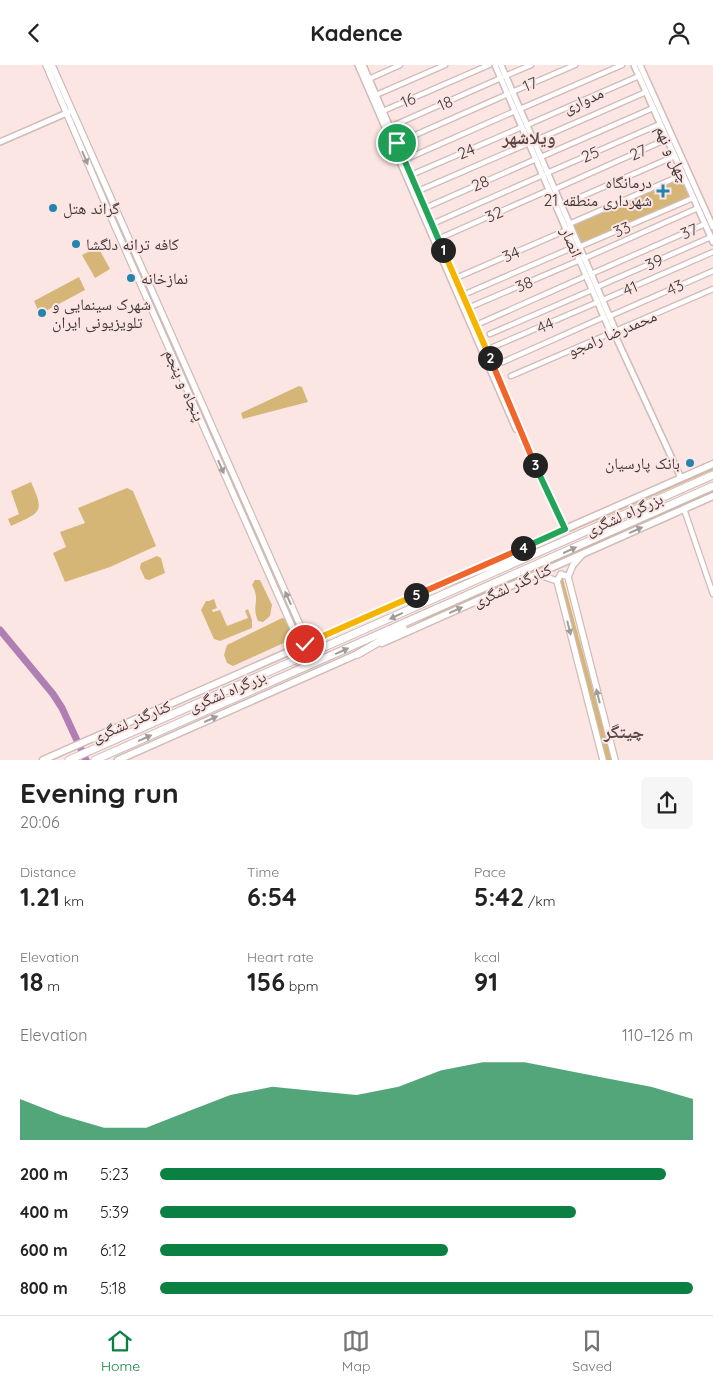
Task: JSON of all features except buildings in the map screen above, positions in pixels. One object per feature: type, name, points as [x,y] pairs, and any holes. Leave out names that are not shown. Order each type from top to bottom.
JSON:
[{"type":"highway","name":"بزرگراه لشگری","points":[[70,759],[315,653],[713,475]]},
{"type":"highway","name":"بزرگراه لشگری","points":[[98,759],[713,486]]},
{"type":"highway","points":[[427,590],[511,557],[556,544]]},
{"type":"highway","points":[[358,654],[424,615]]},
{"type":"main road","name":"پنجاه و پنجم","points":[[46,65],[69,112],[217,448],[295,634]]},
{"type":"main road","name":"پنجاه و پنجم","points":[[52,65],[69,112]]},
{"type":"main road","name":"پنجاه و پنجم","points":[[217,448],[308,643]]},
{"type":"main road","name":"کنارگذر لشگری","points":[[43,760],[713,464]]},
{"type":"main road","name":"کنارگذر لشگری","points":[[118,760],[713,496]]},
{"type":"main road","points":[[582,554],[573,565],[568,577],[615,760]]},
{"type":"main road","points":[[537,574],[557,581]]},
{"type":"main road","points":[[568,577],[561,574],[557,581],[603,760]]},
{"type":"main road","points":[[292,650],[295,634],[303,631]]},
{"type":"street","points":[[358,65],[516,429],[520,431]]},
{"type":"street","points":[[362,65],[456,278],[520,427],[520,431],[565,529]]},
{"type":"street","points":[[369,79],[400,65]]},
{"type":"street","points":[[376,95],[445,65]]},
{"type":"street","name":"16","points":[[383,111],[489,65]]},
{"type":"street","name":"انصار","points":[[495,65],[503,77],[595,288],[607,317],[610,331],[614,333],[682,478]]},
{"type":"street","name":"انصار","points":[[501,65],[503,77]]},
{"type":"street","name":"18","points":[[390,127],[531,65]]},
{"type":"street","name":"17","points":[[397,143],[576,65]]},
{"type":"street","points":[[404,159],[622,65]]},
{"type":"street","name":"چهل و نهم","points":[[634,65],[712,240]]},
{"type":"street","name":"چهل و نهم","points":[[640,65],[713,227]]},
{"type":"street","name":"مدواری","points":[[524,126],[639,76]]},
{"type":"street","points":[[418,191],[646,92]]},
{"type":"street","name":"28","points":[[425,208],[653,108]]},
{"type":"street","points":[[0,142],[69,112]]},
{"type":"street","name":"25","points":[[432,224],[660,124]]},
{"type":"street","name":"24","points":[[411,175],[524,126]]},
{"type":"street","name":"27","points":[[552,190],[667,139]]},
{"type":"street","points":[[562,205],[675,156]]},
{"type":"street","name":"34","points":[[456,278],[682,175]]},
{"type":"street","name":"انصار","points":[[552,190],[562,205],[569,228]]},
{"type":"street","name":"32","points":[[438,239],[552,190]]},
{"type":"street","name":"33","points":[[463,295],[693,198]]},
{"type":"street","name":"38","points":[[468,308],[698,208]]},
{"type":"street","name":"37","points":[[476,325],[705,224]]},
{"type":"street","name":"39","points":[[490,334],[712,240]]},
{"type":"street","name":"41","points":[[600,301],[713,252]]},
{"type":"street","name":"43","points":[[503,362],[713,271]]},
{"type":"street","name":"محمدرضا رامجو","points":[[511,376],[713,289]]},
{"type":"street","name":"44","points":[[493,347],[600,301]]},
{"type":"street","points":[[684,509],[713,594]]},
{"type":"shaded area","points":[[682,178],[691,198],[580,245],[572,226]]},
{"type":"shaded area","points":[[98,247],[110,269],[95,278],[82,255]]},
{"type":"shaded area","points":[[79,277],[85,290],[40,314],[34,301]]},
{"type":"shaded area","points":[[299,386],[302,387],[308,402],[243,419],[241,413]]},
{"type":"shaded area","points":[[713,466],[713,470],[540,545],[529,547]]},
{"type":"shaded area","points":[[31,482],[38,500],[38,510],[29,518],[11,526],[8,519],[19,514],[11,491]]},
{"type":"shaded area","points":[[127,488],[133,491],[156,546],[110,567],[65,582],[53,553],[66,547],[60,532],[85,523],[78,508]]},
{"type":"shaded area","points":[[713,489],[713,493],[410,628],[436,611]]},
{"type":"shaded area","points":[[157,556],[161,558],[165,573],[149,580],[145,579],[140,568],[141,563]]},
{"type":"shaded area","points":[[563,579],[612,760],[606,760],[560,580]]},
{"type":"shaded area","points":[[255,580],[260,580],[272,605],[270,616],[263,622],[258,621],[255,611],[256,595],[252,585]]},
{"type":"shaded area","points":[[214,599],[217,608],[212,610],[213,612],[220,610],[227,626],[248,618],[245,611],[248,609],[252,620],[252,628],[220,641],[214,639],[201,610],[206,601]]},
{"type":"shaded area","points":[[282,618],[286,619],[292,634],[288,641],[233,666],[227,663],[224,655],[227,645]]},
{"type":"waterway","points":[[0,630],[53,694],[62,708],[86,760]]},
{"type":"place","name":"درمانگاه شهرداری منطقه 21","points":[[663,191]]},
{"type":"place","name":"گراند هتل","points":[[53,208]]},
{"type":"place","name":"کافه ترانه دلگشا","points":[[76,244]]},
{"type":"place","name":"نمازخانه","points":[[131,278]]},
{"type":"place","name":"شهرک سینمایی و تلویزیونی ایران","points":[[42,313]]},
{"type":"place","name":"بانک پارسیان","points":[[690,463]]},
{"type":"district","name":"ویلاشهر","points":[[529,138]]},
{"type":"district","name":"چیتگر","points":[[624,732]]},
{"type":"route","points":[[305,644],[565,529],[520,431],[520,427],[397,143]]}]
